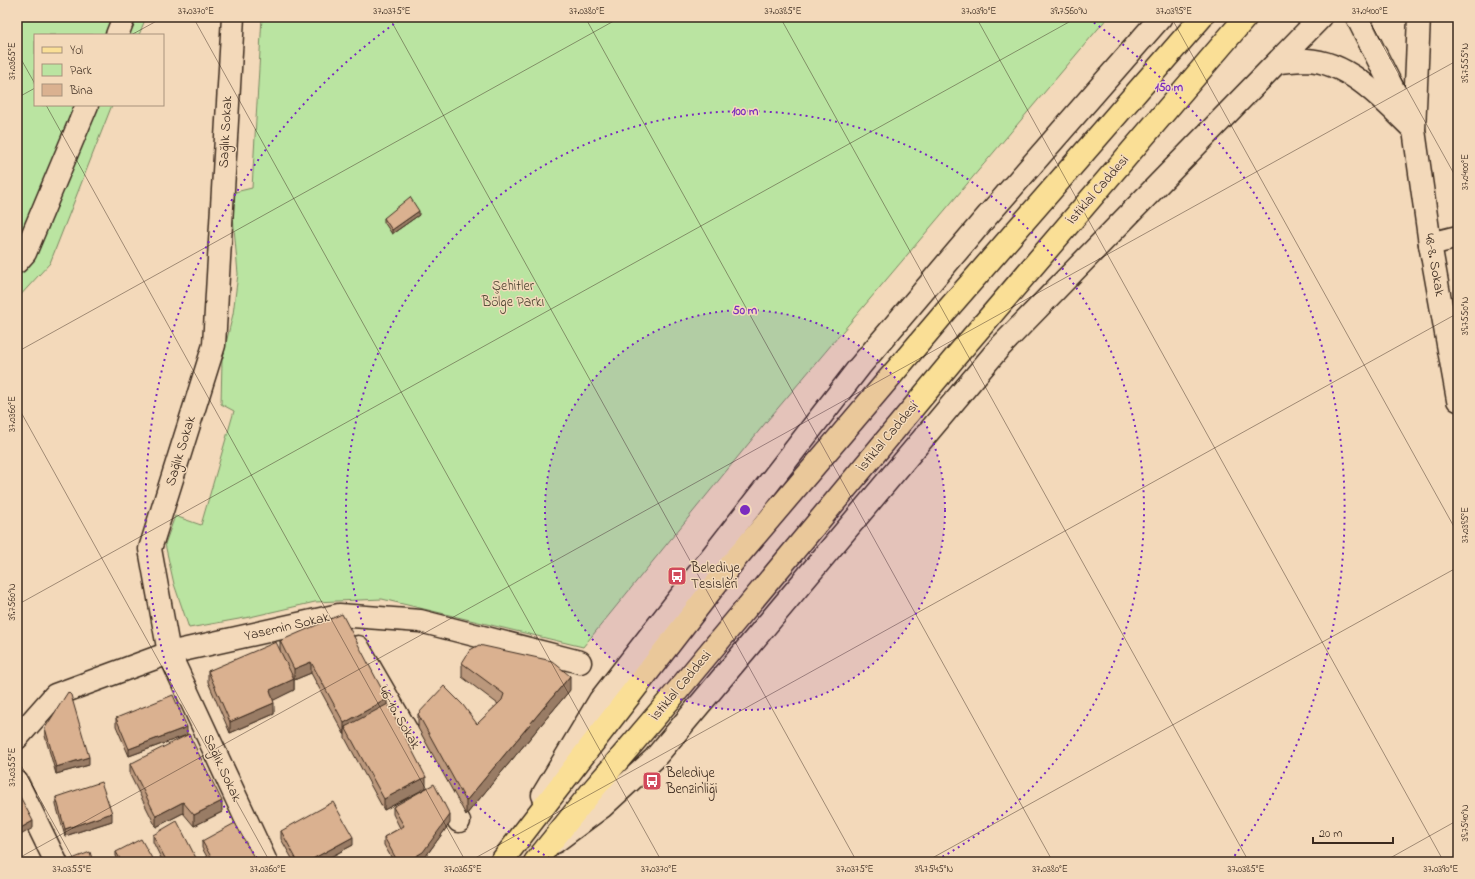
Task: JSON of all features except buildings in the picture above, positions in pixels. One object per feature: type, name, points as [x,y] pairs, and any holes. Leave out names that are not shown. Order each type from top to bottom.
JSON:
[{"type":"main road","points":[[501,862],[733,562],[948,310],[1202,17]]},
{"type":"main road","name":"İstiklal Caddesi","points":[[541,856],[592,790],[673,696],[957,355],[1246,17]]},
{"type":"street","points":[[117,34],[124,17]]},
{"type":"street","name":"Sağlık Sokak","points":[[232,17],[214,345],[150,549],[169,653],[266,862]]},
{"type":"street","points":[[529,827],[541,798],[600,700],[855,372],[982,222],[1161,17]]},
{"type":"street","points":[[541,856],[602,807],[654,759],[999,348],[1161,180],[1279,62],[1321,17]]},
{"type":"street","points":[[1357,17],[1414,130]]},
{"type":"street","points":[[1414,130],[1420,17]]},
{"type":"street","points":[[1279,62],[1309,60],[1336,67],[1365,83],[1414,130]]},
{"type":"street","points":[[17,262],[25,253],[87,106]]},
{"type":"street","name":"48-8. Sokak","points":[[1414,130],[1430,244],[1458,400]]},
{"type":"street","points":[[1430,244],[1458,237]]},
{"type":"street","name":"Yasemin Sokak","points":[[17,738],[55,696],[169,653],[339,615],[420,621],[580,662]]},
{"type":"street","name":"46-10. Sokak","points":[[339,615],[459,821]]},
{"type":"street","points":[[17,782],[56,862]]},
{"type":"green space","points":[[17,17],[146,17],[139,34],[34,34],[34,106],[112,106],[50,263],[17,299]]},
{"type":"green space","name":"Şehitler Bölge Parkı","points":[[262,17],[1108,17],[767,421],[583,647],[382,599],[315,602],[250,617],[189,628],[174,584],[165,544],[175,516],[201,525],[234,411],[221,404],[222,360],[233,314],[238,274],[231,193],[252,188]]},
{"type":"place","name":"Belediye Tesisleri","points":[[677,576]]},
{"type":"place","name":"Belediye Benzinliği","points":[[652,781]]}]
